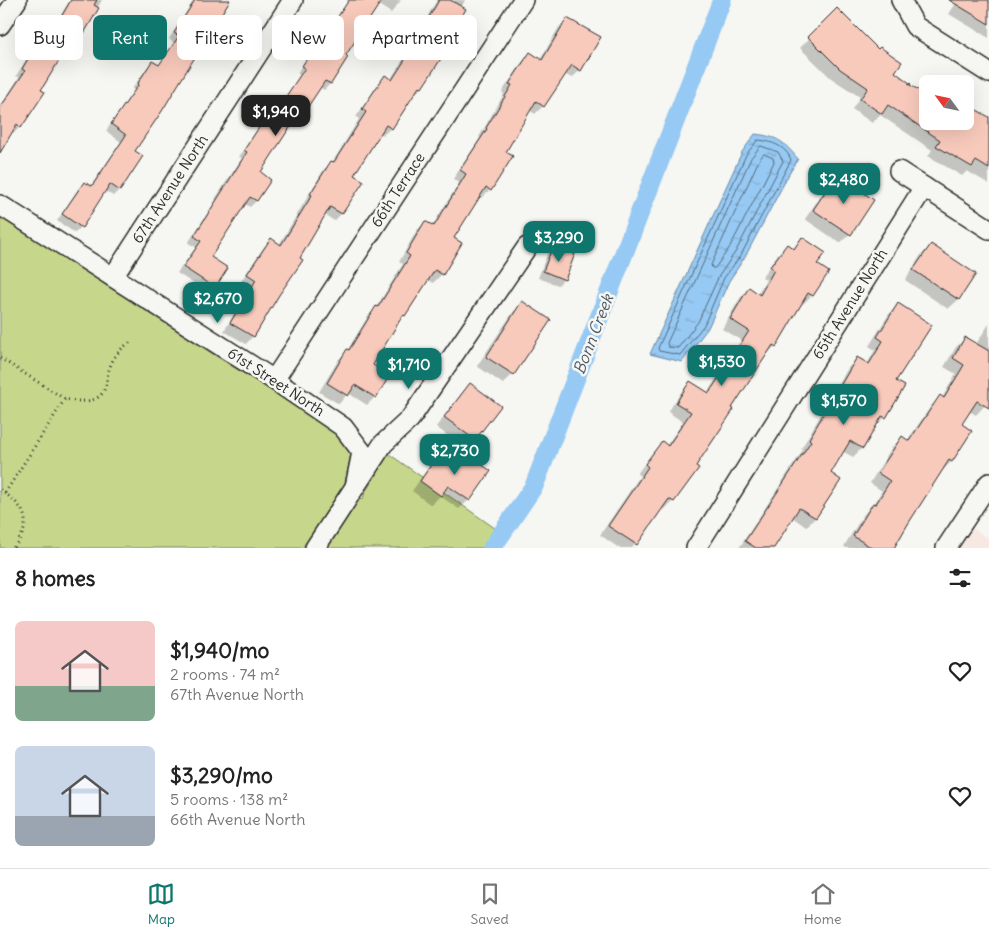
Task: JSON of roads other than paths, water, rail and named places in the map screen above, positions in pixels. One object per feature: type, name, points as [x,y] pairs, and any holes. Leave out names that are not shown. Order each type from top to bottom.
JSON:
[{"type":"street","points":[[0,25],[16,0]]},
{"type":"street","name":"67th Avenue North","points":[[113,277],[293,0]]},
{"type":"street","name":"66th Terrace","points":[[274,380],[522,0]]},
{"type":"street","points":[[901,0],[915,26],[989,73]]},
{"type":"street","points":[[899,171],[989,229]]},
{"type":"street","name":"65th Avenue North","points":[[696,548],[924,187]]},
{"type":"street","name":"61st Street North","points":[[0,205],[274,380],[343,427],[362,452],[355,487]]},
{"type":"street","points":[[315,548],[383,444],[410,419],[528,247]]},
{"type":"street","points":[[946,548],[989,483]]},
{"type":"water","points":[[755,134],[775,138],[798,159],[745,257],[729,281],[708,328],[682,362],[650,354],[742,152]]},
{"type":"waterway","name":"Bonn Creek","points":[[492,548],[534,486],[722,0]]}]
